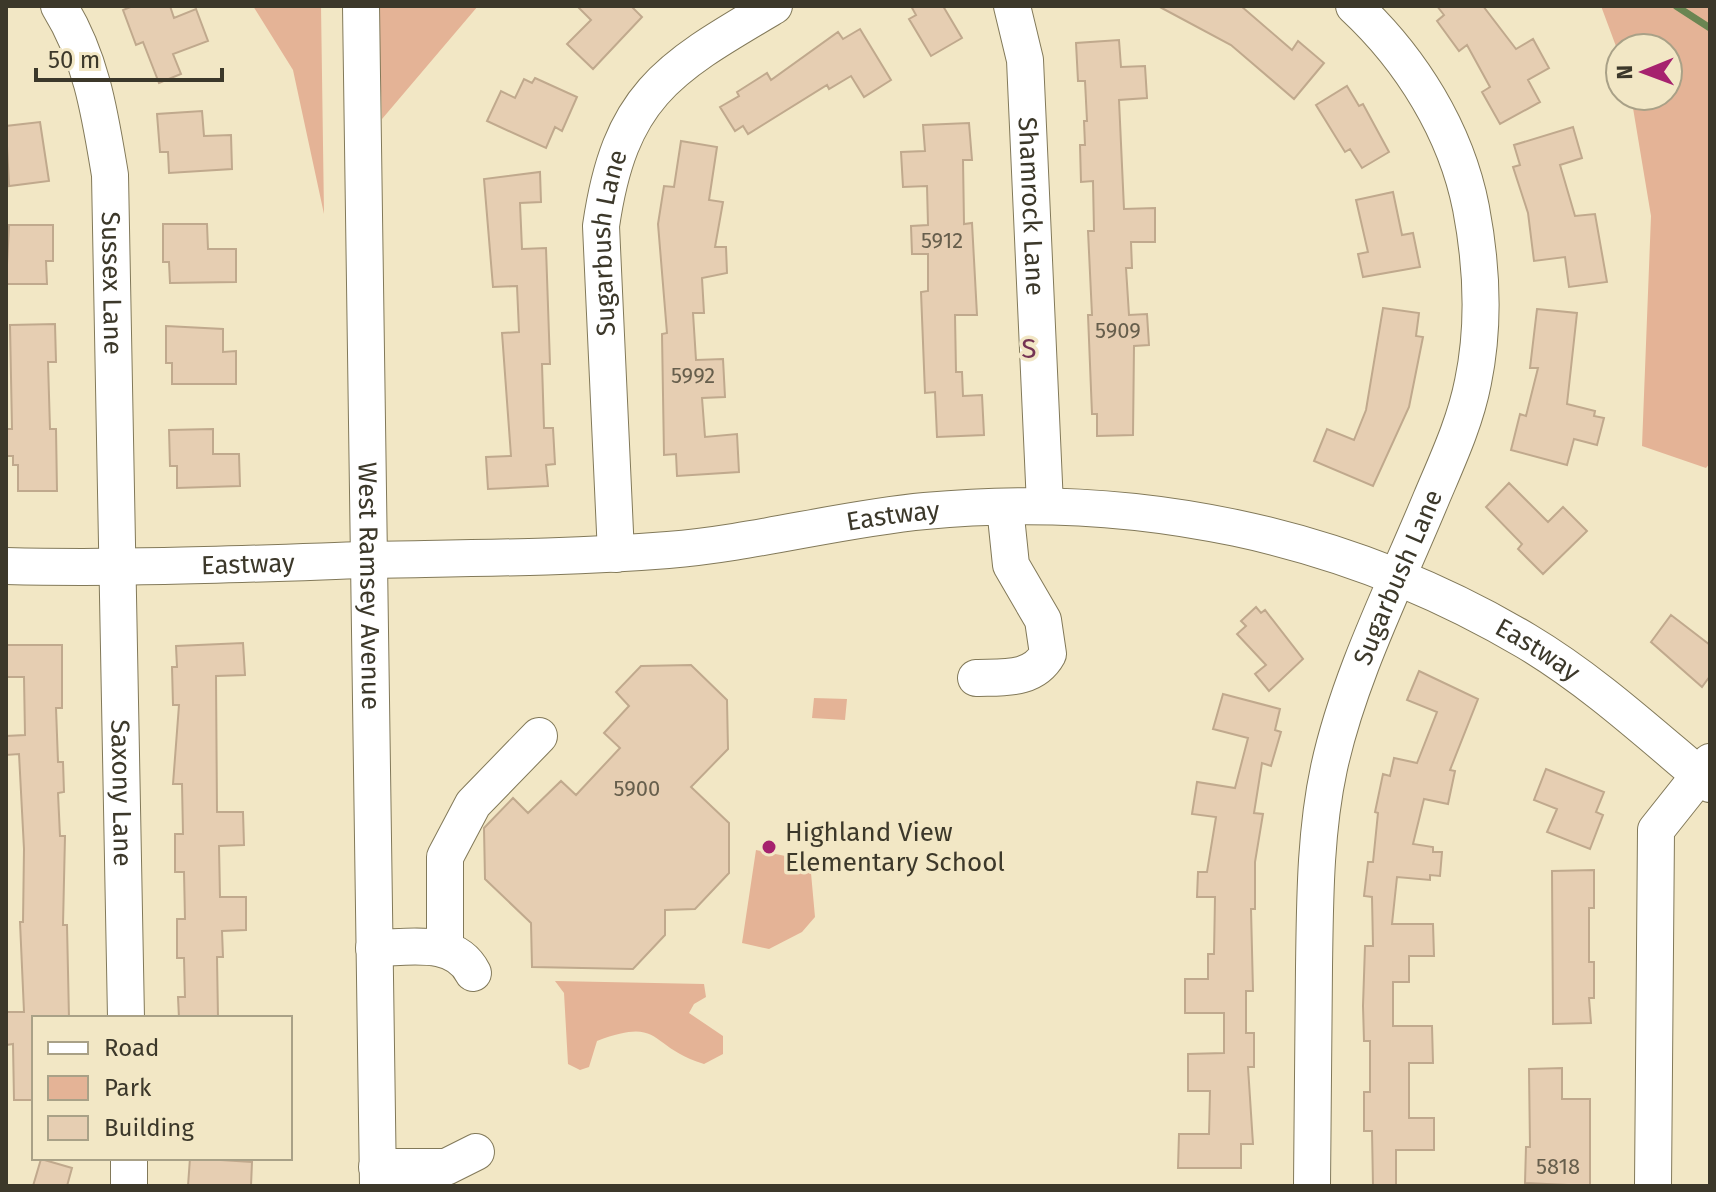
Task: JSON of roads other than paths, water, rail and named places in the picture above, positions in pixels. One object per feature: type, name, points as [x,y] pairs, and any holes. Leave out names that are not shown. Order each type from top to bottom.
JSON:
[{"type":"street","name":"Sussex Lane","points":[[59,6],[79,38],[96,91],[110,175],[117,568]]},
{"type":"street","name":"West Ramsey Avenue","points":[[361,6],[376,1180]]},
{"type":"street","name":"Sugarbush Lane","points":[[616,554],[601,226],[607,185],[621,141],[640,107],[669,73],[697,52],[774,6]]},
{"type":"street","name":"Shamrock Lane","points":[[1012,6],[1025,60],[1045,505]]},
{"type":"street","name":"Sugarbush Lane","points":[[1312,1186],[1318,843],[1333,753],[1350,697],[1457,436],[1473,383],[1481,323],[1480,255],[1467,185],[1451,140],[1427,96],[1396,52],[1354,6]]},
{"type":"street","name":"Eastway","points":[[6,566],[117,568],[616,554],[715,546],[922,511],[1045,505],[1127,510],[1208,521],[1312,545],[1399,576],[1529,642],[1624,709],[1706,773]]},
{"type":"street","points":[[976,678],[1020,676],[1035,671],[1048,654],[1047,631],[1011,565],[1005,507]]},
{"type":"street","name":"Saxony Lane","points":[[117,568],[126,1016]]},
{"type":"street","points":[[445,947],[445,857],[473,804],[539,736]]},
{"type":"street","points":[[1653,1186],[1656,830],[1706,773]]},
{"type":"street","points":[[374,948],[445,947],[468,963],[473,973]]},
{"type":"street","points":[[376,1180],[446,1167],[476,1152]]},
{"type":"street","points":[[129,1160],[129,1186]]},
{"type":"waterway","points":[[1676,6],[1710,28]]},
{"type":"place","name":"Highland View Elementary School","points":[[769,847]]},
{"type":"district","name":"S","points":[[1030,348]]}]
